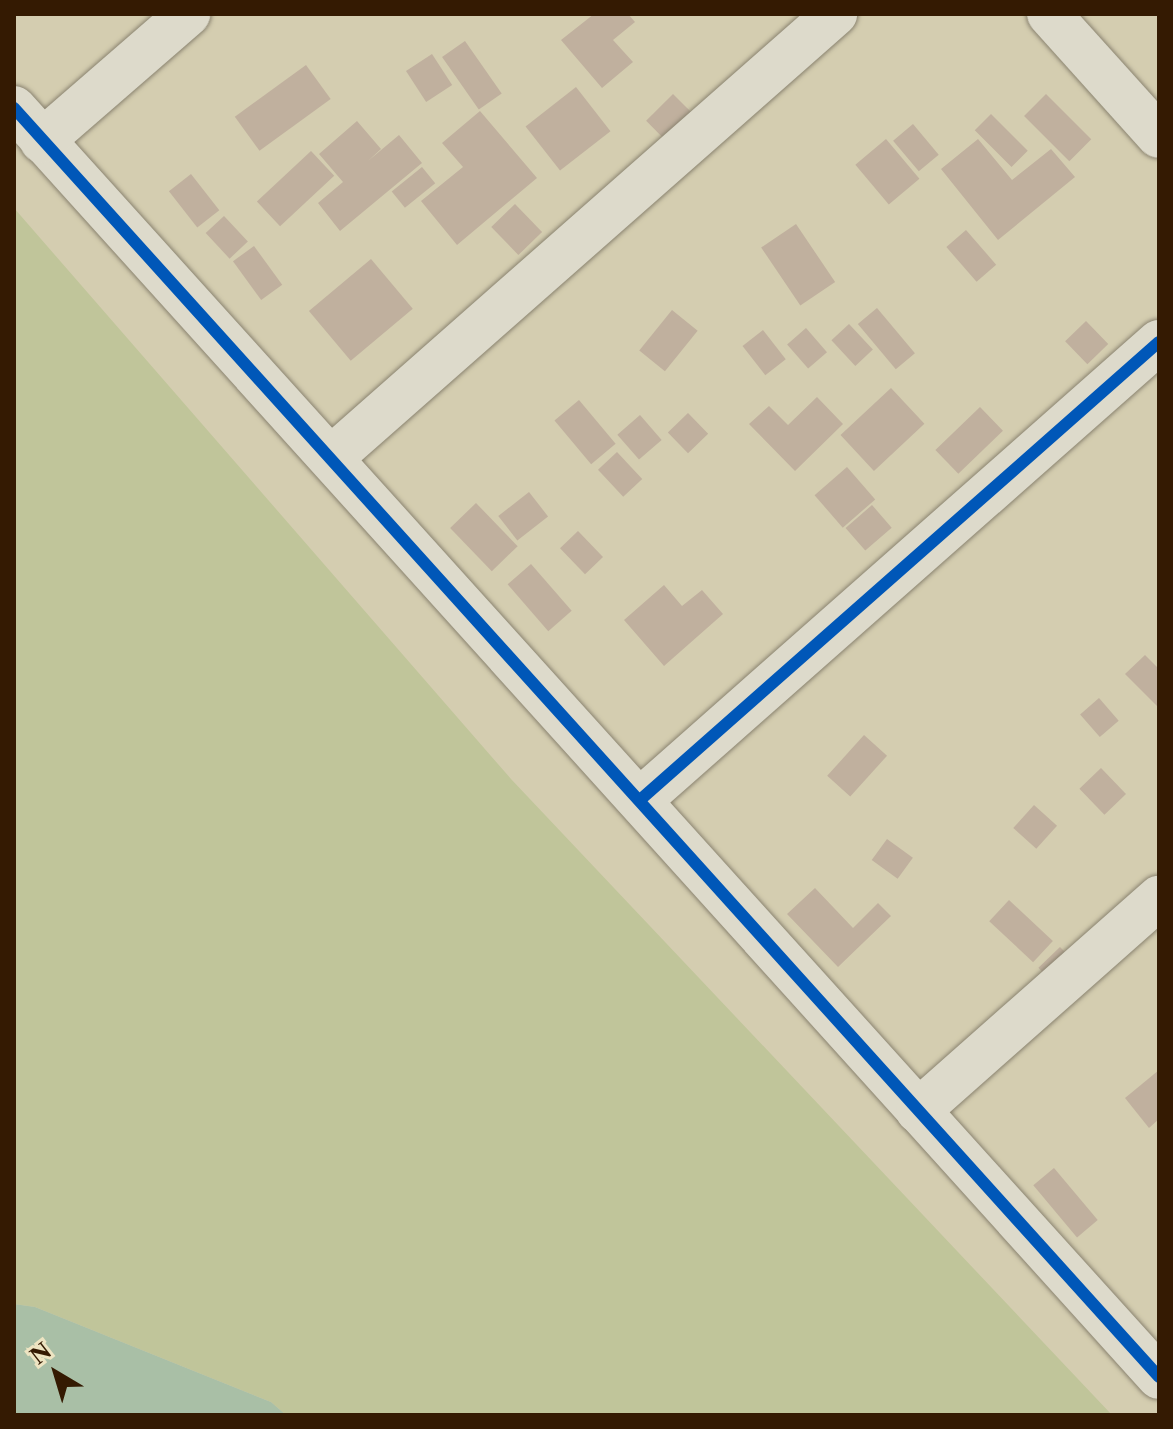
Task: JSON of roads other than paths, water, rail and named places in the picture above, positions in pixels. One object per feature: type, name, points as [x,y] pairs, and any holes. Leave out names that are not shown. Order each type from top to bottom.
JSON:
[{"type":"street","points":[[42,141],[188,14]]},
{"type":"street","points":[[331,458],[835,14]]},
{"type":"street","points":[[1049,14],[1159,136]]},
{"type":"street","points":[[14,108],[1159,1377]]},
{"type":"street","points":[[640,800],[1159,342]]},
{"type":"street","points":[[918,1111],[1159,898]]}]
